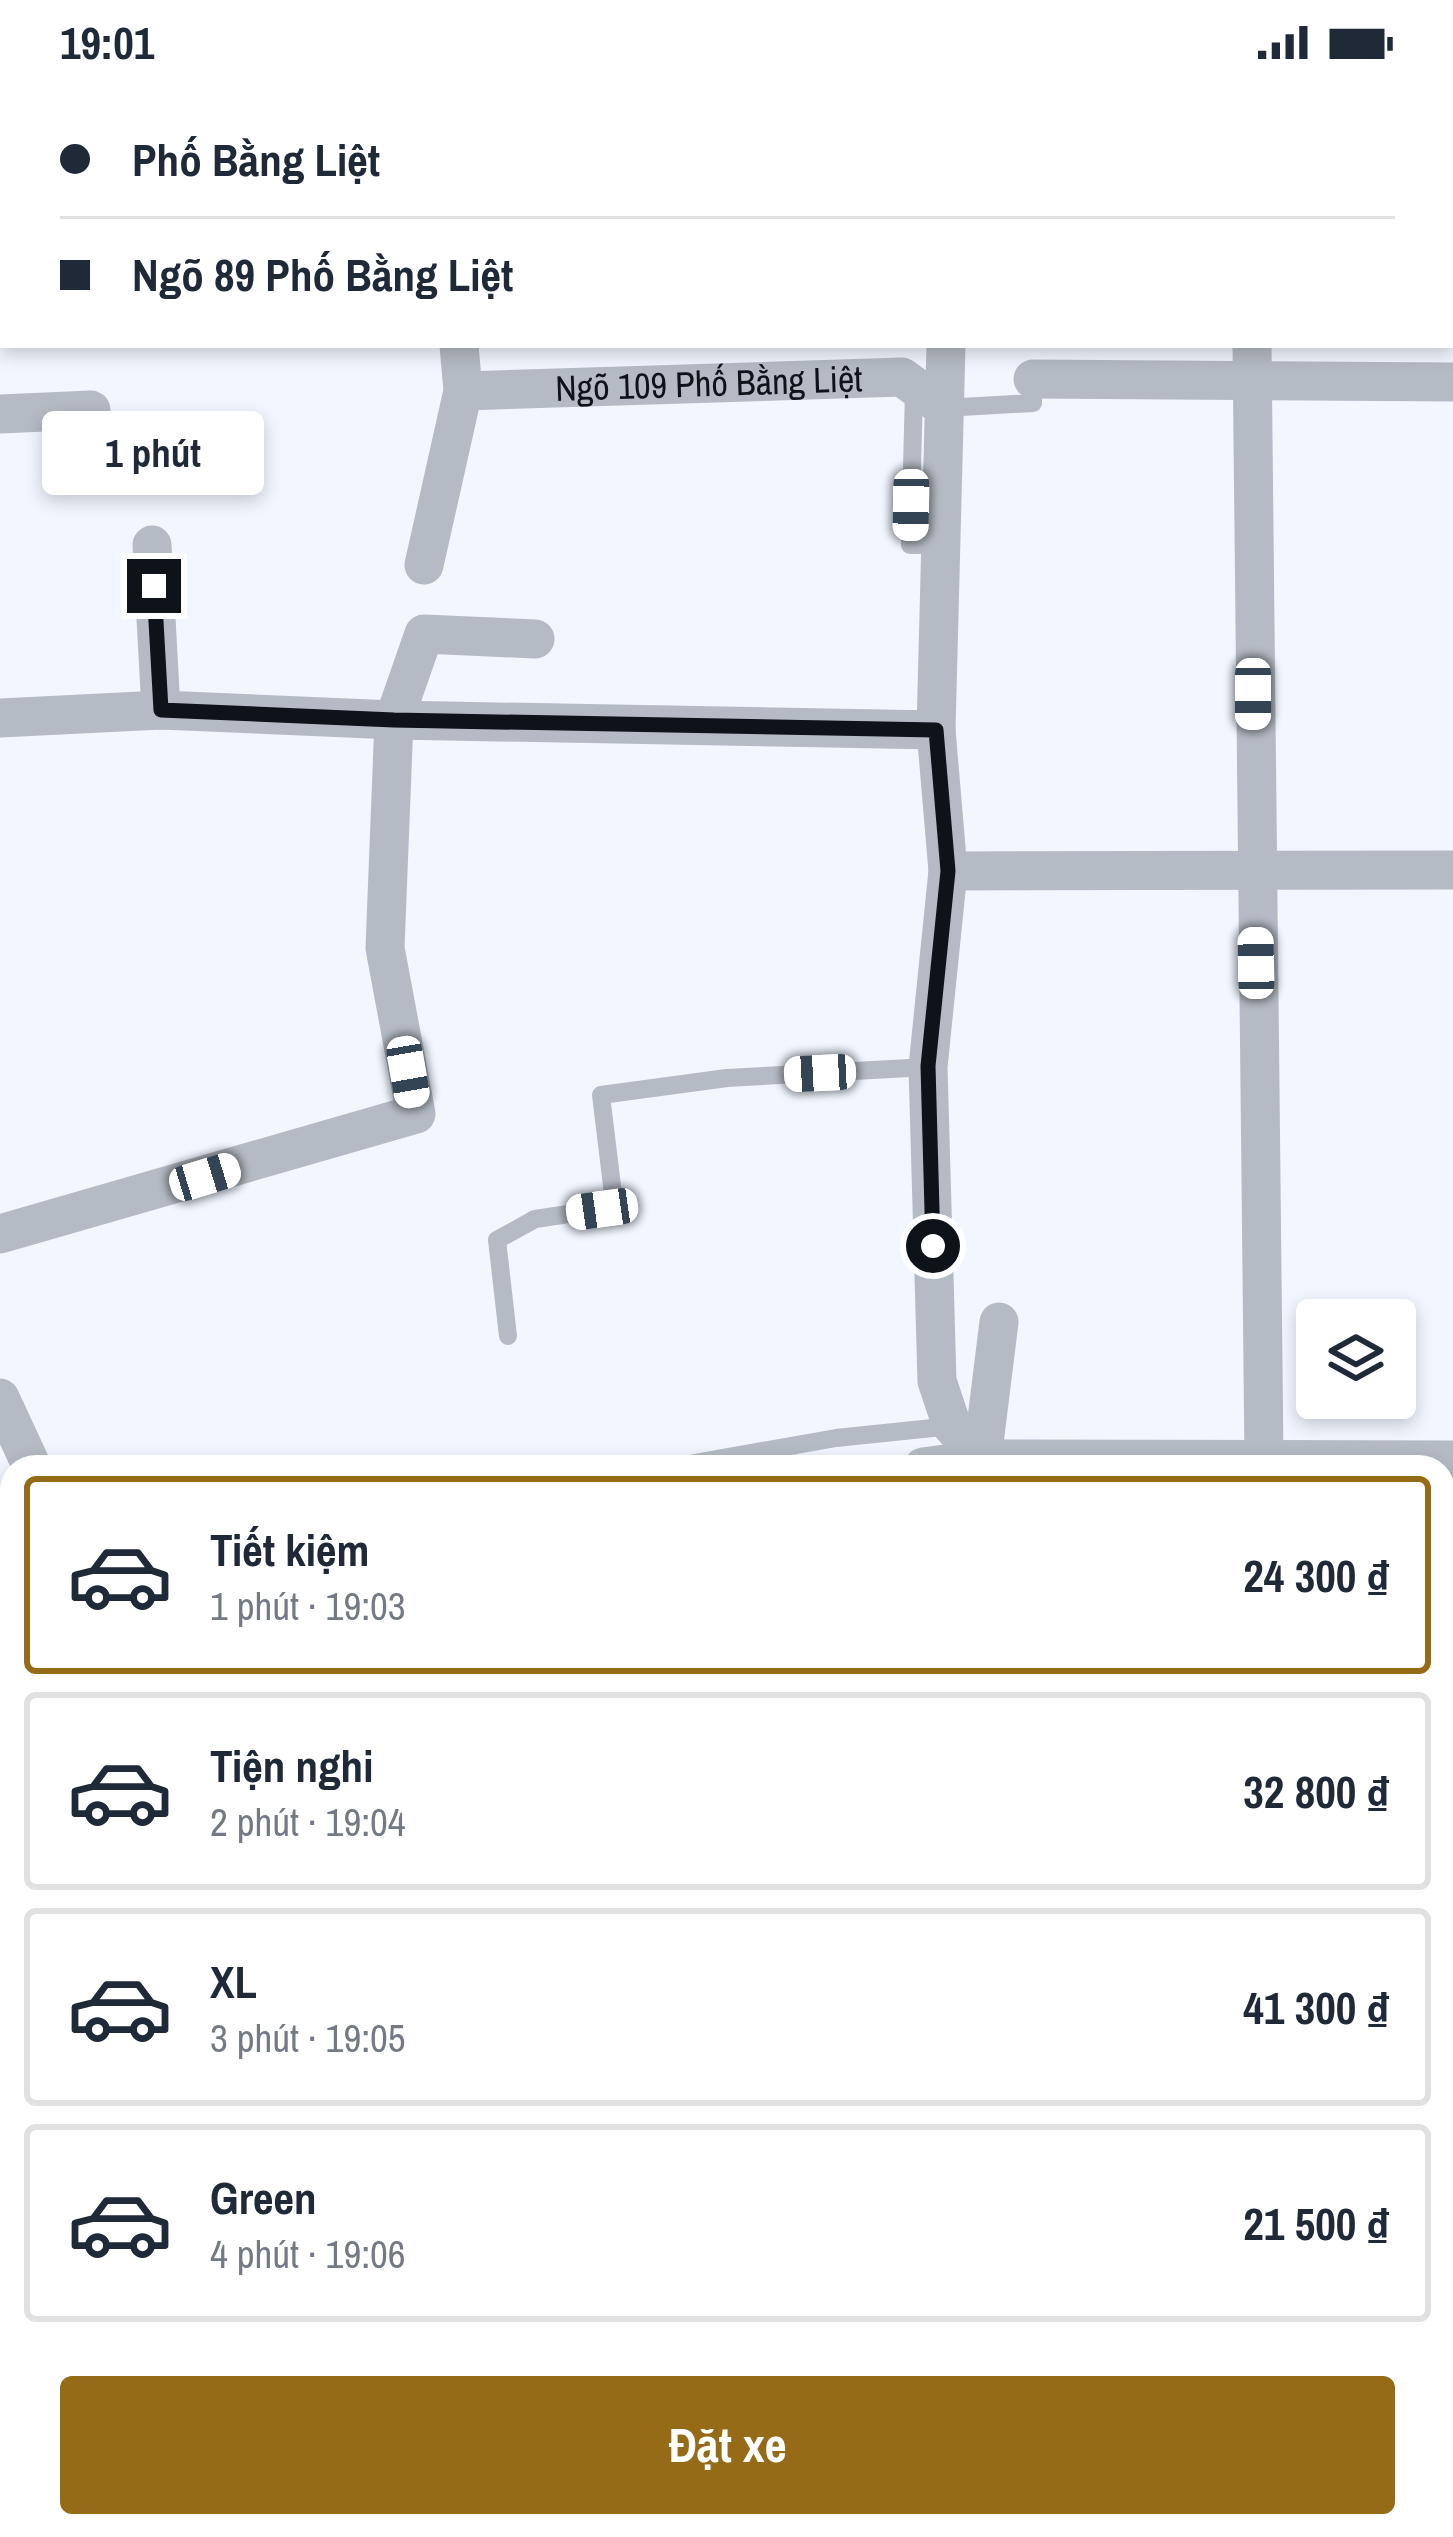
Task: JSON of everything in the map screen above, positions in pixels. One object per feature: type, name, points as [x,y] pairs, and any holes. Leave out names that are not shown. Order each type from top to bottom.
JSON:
[{"type":"street","points":[[424,565],[464,391],[459,348]]},
{"type":"street","points":[[945,348],[929,397],[938,545],[936,730],[948,871],[928,1066],[937,1381],[952,1426],[975,1455]]},
{"type":"street","points":[[1033,379],[1251,364],[1453,382]]},
{"type":"street","points":[[1251,364],[1264,1455]]},
{"type":"street","name":"Ngõ 109 Phố Bằng Liệt","points":[[464,391],[902,377],[929,397]]},
{"type":"street","points":[[0,414],[91,410]]},
{"type":"street","points":[[152,544],[161,710]]},
{"type":"street","points":[[0,1234],[416,1114],[386,948],[394,720],[424,634],[535,638]]},
{"type":"street","points":[[0,718],[161,710],[394,720],[936,730]]},
{"type":"street","points":[[948,871],[1453,870]]},
{"type":"street","points":[[982,1455],[1000,1322]]},
{"type":"street","points":[[0,1398],[26,1455]]},
{"type":"lane","points":[[929,397],[1033,403],[1033,379]]},
{"type":"lane","points":[[508,1336],[497,1240],[535,1219],[602,1209],[611,1203],[601,1095],[727,1078],[928,1066]]},
{"type":"lane","points":[[740,1455],[836,1438],[952,1426]]},
{"type":"route","points":[[154,586],[161,710],[394,720],[936,730],[948,871],[928,1066],[933,1246]]}]
